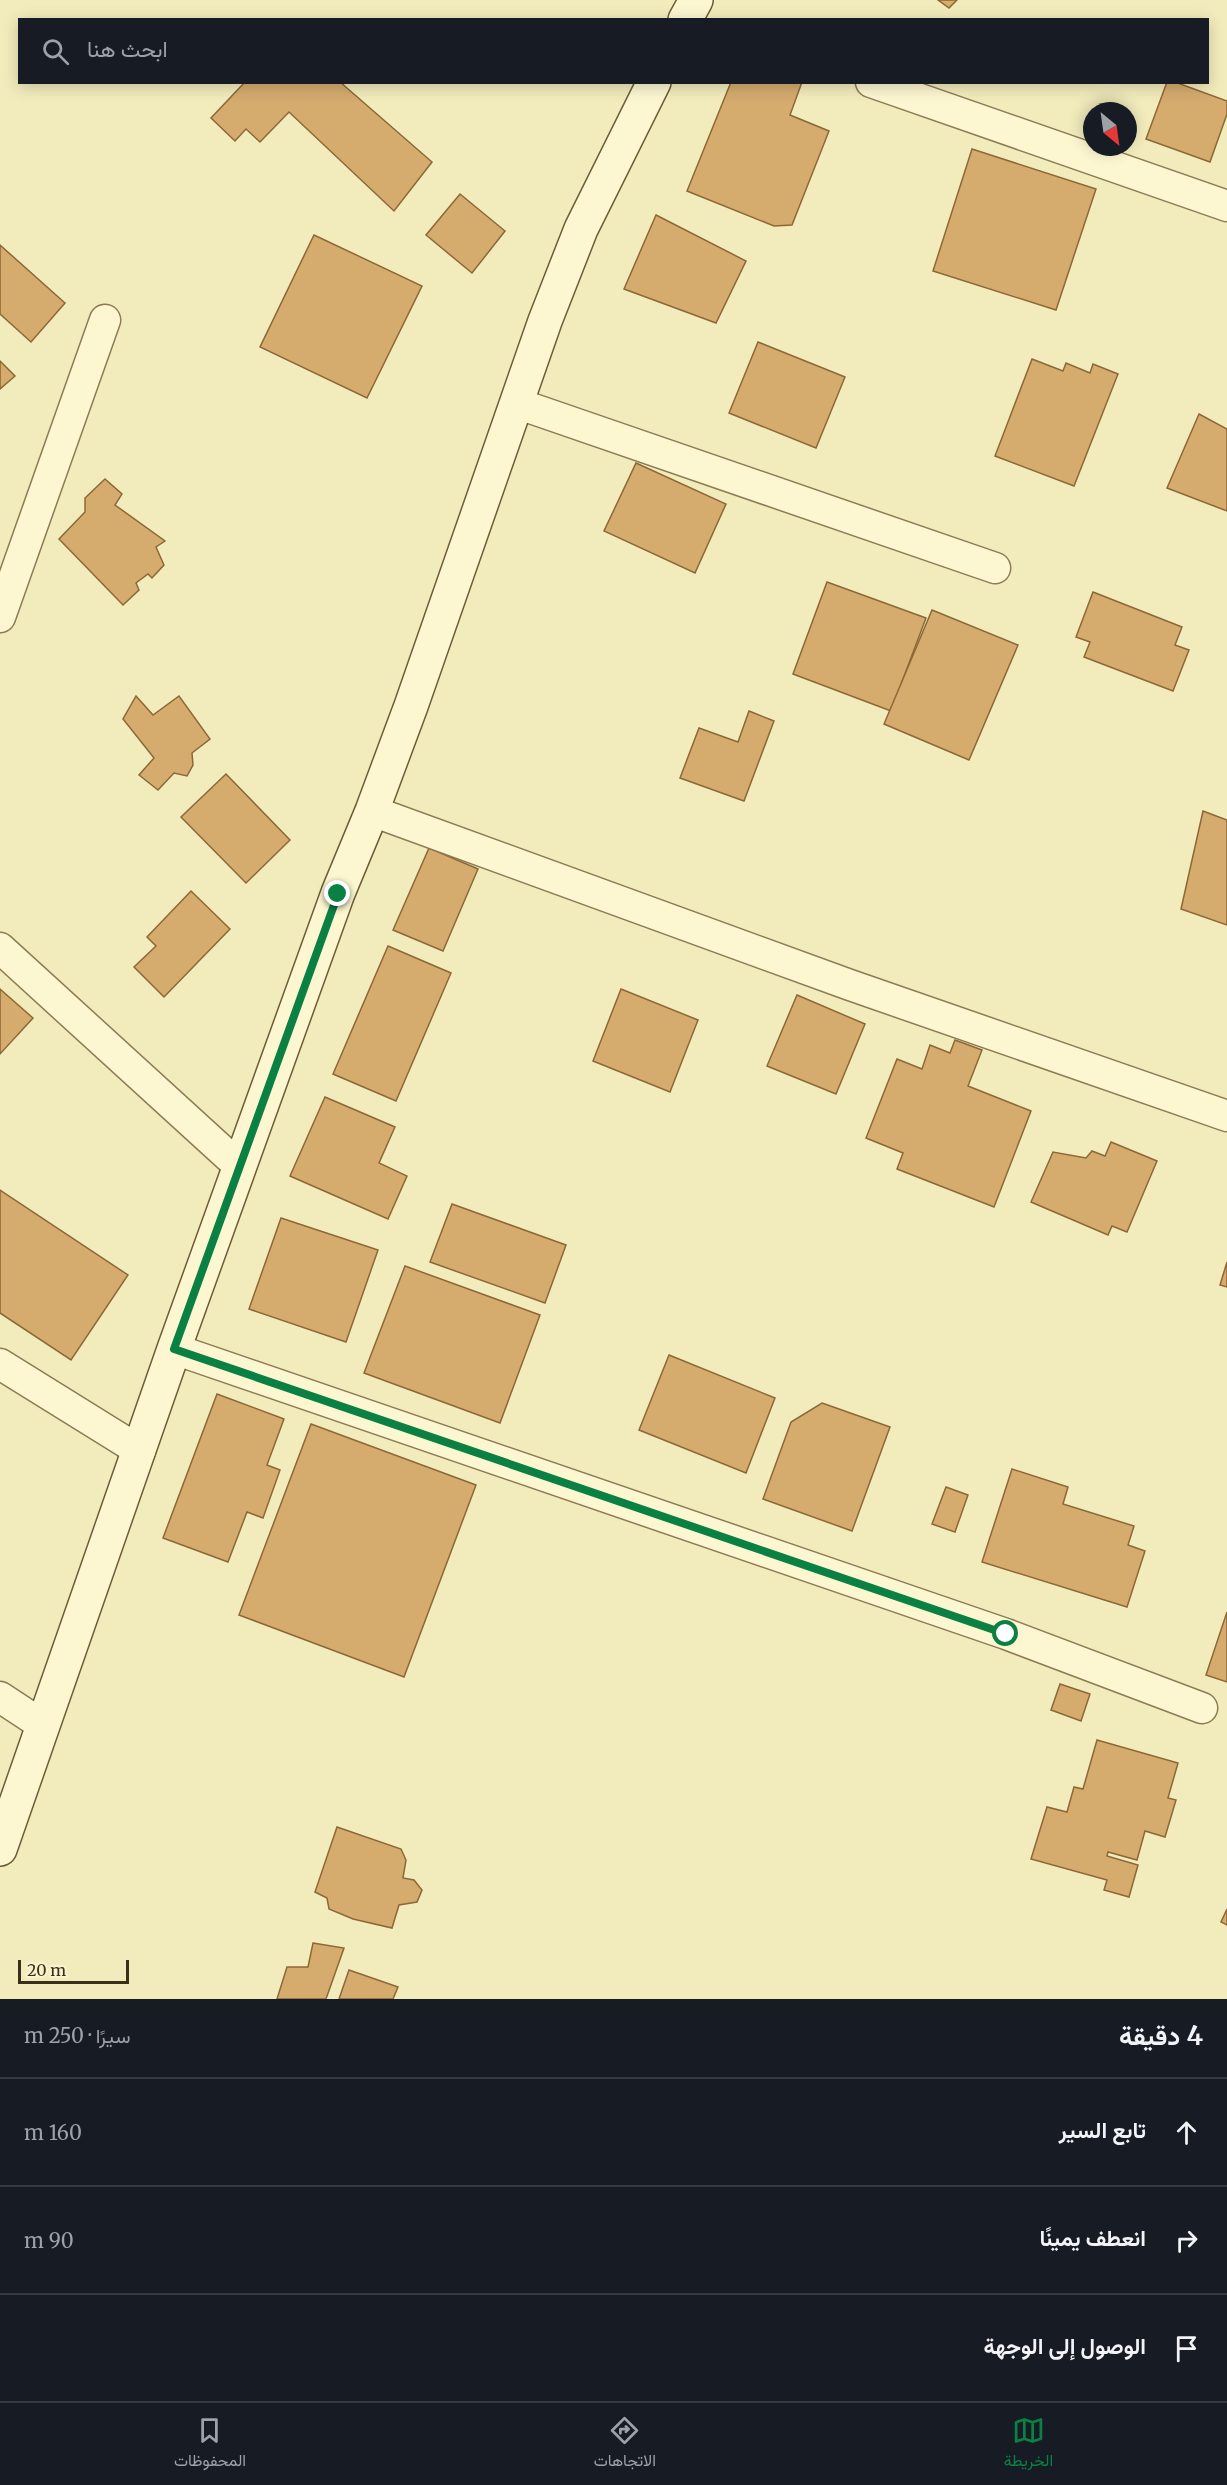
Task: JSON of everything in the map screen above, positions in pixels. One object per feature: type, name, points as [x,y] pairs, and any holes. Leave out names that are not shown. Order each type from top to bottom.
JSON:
[{"type":"main road","points":[[0,1849],[239,1166],[338,894],[411,706],[545,321],[581,229],[653,84]]},
{"type":"street","points":[[877,84],[1227,206]]},
{"type":"street","points":[[0,617],[105,320]]},
{"type":"street","points":[[516,403],[995,568]]},
{"type":"street","points":[[372,811],[850,985],[1227,1116]]},
{"type":"street","points":[[0,948],[239,1166]]},
{"type":"street","points":[[174,1349],[1006,1634],[1202,1708]]},
{"type":"street","points":[[0,1364],[140,1451]]},
{"type":"street","points":[[0,1697],[44,1726]]},
{"type":"building","points":[[938,0],[957,0],[949,8]]},
{"type":"building","points":[[243,84],[342,84],[432,162],[394,211],[289,112],[260,142],[246,129],[235,141],[211,118]]},
{"type":"building","points":[[730,84],[801,84],[790,115],[829,131],[792,225],[774,226],[687,191]]},
{"type":"building","points":[[1166,84],[1180,84],[1227,101],[1227,114],[1210,162],[1146,139]]},
{"type":"building","points":[[972,149],[1096,189],[1056,310],[933,271]]},
{"type":"building","points":[[460,194],[505,231],[472,273],[426,235]]},
{"type":"building","points":[[656,215],[746,261],[716,323],[624,289]]},
{"type":"building","points":[[314,235],[422,286],[367,398],[260,347]]},
{"type":"building","points":[[0,245],[65,303],[31,342],[0,314]]},
{"type":"building","points":[[758,342],[845,377],[816,448],[729,413]]},
{"type":"building","points":[[1032,359],[1063,371],[1066,363],[1090,373],[1093,364],[1118,374],[1074,486],[995,456]]},
{"type":"building","points":[[0,361],[15,376],[0,389]]},
{"type":"building","points":[[1199,414],[1227,429],[1227,511],[1167,488]]},
{"type":"building","points":[[636,463],[726,504],[695,573],[604,531]]},
{"type":"building","points":[[105,479],[122,494],[115,505],[165,541],[156,547],[164,565],[152,578],[148,574],[136,583],[139,590],[123,605],[59,539],[85,512],[85,498]]},
{"type":"building","points":[[827,582],[926,618],[891,711],[793,674]]},
{"type":"building","points":[[1093,592],[1182,627],[1175,645],[1189,650],[1173,691],[1084,657],[1090,642],[1076,637]]},
{"type":"building","points":[[932,610],[1018,645],[969,760],[884,724]]},
{"type":"building","points":[[136,696],[153,715],[179,696],[210,739],[192,753],[193,765],[187,776],[174,773],[158,790],[139,775],[154,758],[123,719]]},
{"type":"building","points":[[749,711],[774,721],[744,801],[680,778],[699,728],[738,742]]},
{"type":"building","points":[[226,774],[290,840],[246,883],[181,817]]},
{"type":"building","points":[[1203,811],[1227,820],[1227,925],[1181,909]]},
{"type":"building","points":[[429,848],[478,869],[443,951],[393,930]]},
{"type":"building","points":[[191,891],[230,929],[164,997],[134,967],[156,946],[147,937]]},
{"type":"building","points":[[388,946],[451,973],[396,1101],[333,1074]]},
{"type":"building","points":[[0,989],[33,1018],[0,1054]]},
{"type":"building","points":[[621,989],[698,1020],[670,1092],[593,1061]]},
{"type":"building","points":[[797,995],[865,1024],[836,1094],[767,1066]]},
{"type":"building","points":[[955,1040],[982,1050],[968,1086],[1031,1111],[994,1207],[897,1169],[903,1153],[866,1138],[897,1059],[922,1069],[930,1045],[950,1053]]},
{"type":"building","points":[[325,1097],[395,1127],[379,1163],[407,1176],[388,1219],[290,1176]]},
{"type":"building","points":[[1111,1142],[1157,1161],[1127,1232],[1112,1226],[1108,1235],[1031,1202],[1053,1152],[1086,1158],[1092,1151],[1105,1156]]},
{"type":"building","points":[[0,1190],[128,1275],[71,1360],[0,1313]]},
{"type":"building","points":[[452,1204],[566,1245],[545,1303],[430,1262]]},
{"type":"building","points":[[281,1218],[378,1250],[346,1342],[249,1309]]},
{"type":"building","points":[[1227,1262],[1227,1287],[1220,1285]]},
{"type":"building","points":[[405,1266],[540,1315],[500,1423],[364,1373]]},
{"type":"building","points":[[669,1355],[775,1398],[746,1473],[639,1430]]},
{"type":"building","points":[[217,1394],[284,1419],[267,1465],[280,1470],[263,1518],[247,1512],[228,1562],[163,1538]]},
{"type":"building","points":[[822,1403],[890,1427],[852,1531],[763,1499],[791,1422]]},
{"type":"building","points":[[311,1424],[476,1485],[404,1677],[239,1615]]},
{"type":"building","points":[[1012,1469],[1068,1487],[1063,1504],[1134,1526],[1128,1545],[1145,1551],[1127,1607],[982,1562]]},
{"type":"building","points":[[946,1487],[968,1495],[955,1532],[932,1524]]},
{"type":"building","points":[[1227,1612],[1227,1682],[1206,1675]]},
{"type":"building","points":[[1060,1684],[1090,1694],[1081,1721],[1051,1710]]},
{"type":"building","points":[[1097,1740],[1178,1763],[1168,1798],[1176,1800],[1165,1837],[1145,1831],[1137,1860],[1108,1852],[1107,1856],[1138,1865],[1129,1897],[1104,1890],[1107,1880],[1031,1859],[1047,1807],[1067,1812],[1074,1787],[1083,1789]]},
{"type":"building","points":[[337,1827],[401,1849],[406,1860],[403,1878],[414,1880],[422,1890],[417,1902],[399,1905],[392,1928],[353,1919],[329,1909],[327,1898],[315,1892]]},
{"type":"building","points":[[1227,1909],[1227,1925],[1221,1922]]},
{"type":"building","points":[[313,1943],[344,1948],[326,1999],[277,1999],[287,1967],[308,1967]]},
{"type":"building","points":[[349,1970],[398,1987],[393,1999],[339,1999]]},
{"type":"route","points":[[338,894],[174,1349],[1006,1634]]}]
